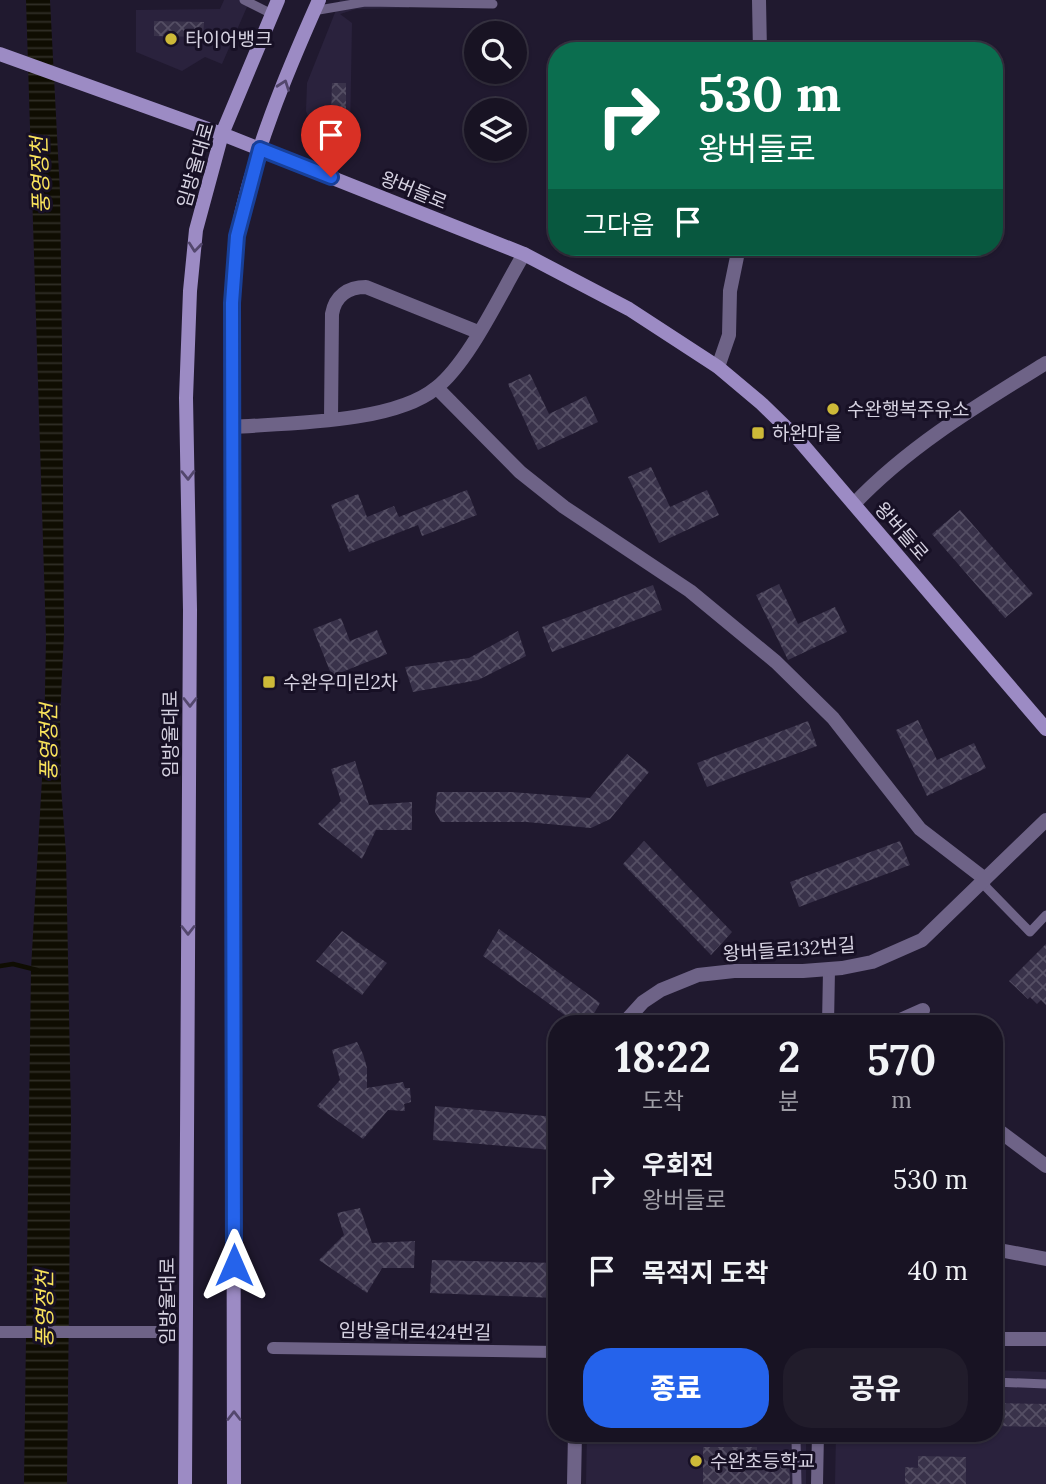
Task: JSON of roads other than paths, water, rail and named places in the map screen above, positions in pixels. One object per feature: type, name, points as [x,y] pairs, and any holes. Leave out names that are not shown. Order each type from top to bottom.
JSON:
[{"type":"main road","points":[[234,1484],[232,303],[237,236],[260,149],[316,6]]},
{"type":"main road","name":"임방울대로","points":[[185,1484],[190,624],[186,398],[190,291],[197,230],[222,134],[275,7]]},
{"type":"main road","name":"왕버들로","points":[[0,54],[222,134],[524,254],[629,309],[718,367],[798,439],[1046,729]]},
{"type":"street","points":[[759,0],[760,42]]},
{"type":"street","points":[[233,427],[388,412],[413,403],[437,388],[462,360],[524,254]]},
{"type":"street","points":[[718,367],[729,335],[730,291],[737,256]]},
{"type":"street","points":[[331,419],[332,314],[334,304],[341,295],[353,287],[366,287],[478,332]]},
{"type":"street","points":[[854,504],[873,484],[953,421],[1046,363]]},
{"type":"street","points":[[437,388],[520,472],[564,507],[690,592],[776,662],[833,718],[920,829],[985,879]]},
{"type":"street","name":"왕버들로132번길","points":[[631,1015],[643,1002],[661,990],[698,975],[734,971],[829,970],[872,962],[922,940],[1046,820]]},
{"type":"street","points":[[828,1015],[829,970]]},
{"type":"street","points":[[912,1015],[923,1010]]},
{"type":"street","points":[[1003,1134],[1046,1166]]},
{"type":"street","points":[[1003,1251],[1046,1259]]},
{"type":"street","points":[[0,1332],[158,1332]]},
{"type":"street","points":[[1003,1339],[1046,1339]]},
{"type":"street","name":"임방울대로424번길","points":[[273,1348],[548,1352]]},
{"type":"street","points":[[574,1484],[575,1442]]},
{"type":"street","points":[[817,1484],[818,1442]]},
{"type":"lane","points":[[244,0],[275,7]]},
{"type":"lane","points":[[316,6],[351,2],[493,4]]},
{"type":"lane","points":[[985,879],[986,887],[1030,932],[1046,915]]},
{"type":"lane","points":[[1003,1382],[1046,1384]]},
{"type":"lane","points":[[796,1442],[797,1484]]},
{"type":"water","name":"풍영정천","points":[[26,0],[50,0],[60,193],[64,634],[60,715],[66,854],[71,1118],[67,1484],[24,1484],[31,969],[44,744],[46,637]]},
{"type":"waterway","points":[[0,966],[13,964],[37,970]]},
{"type":"place","name":"타이어뱅크","points":[[171,39]]},
{"type":"place","name":"수완행복주유소","points":[[833,409]]},
{"type":"place","name":"하완마을","points":[[758,433]]},
{"type":"place","name":"수완우미린2차","points":[[269,682]]},
{"type":"place","name":"수완초등학교","points":[[696,1461]]}]
